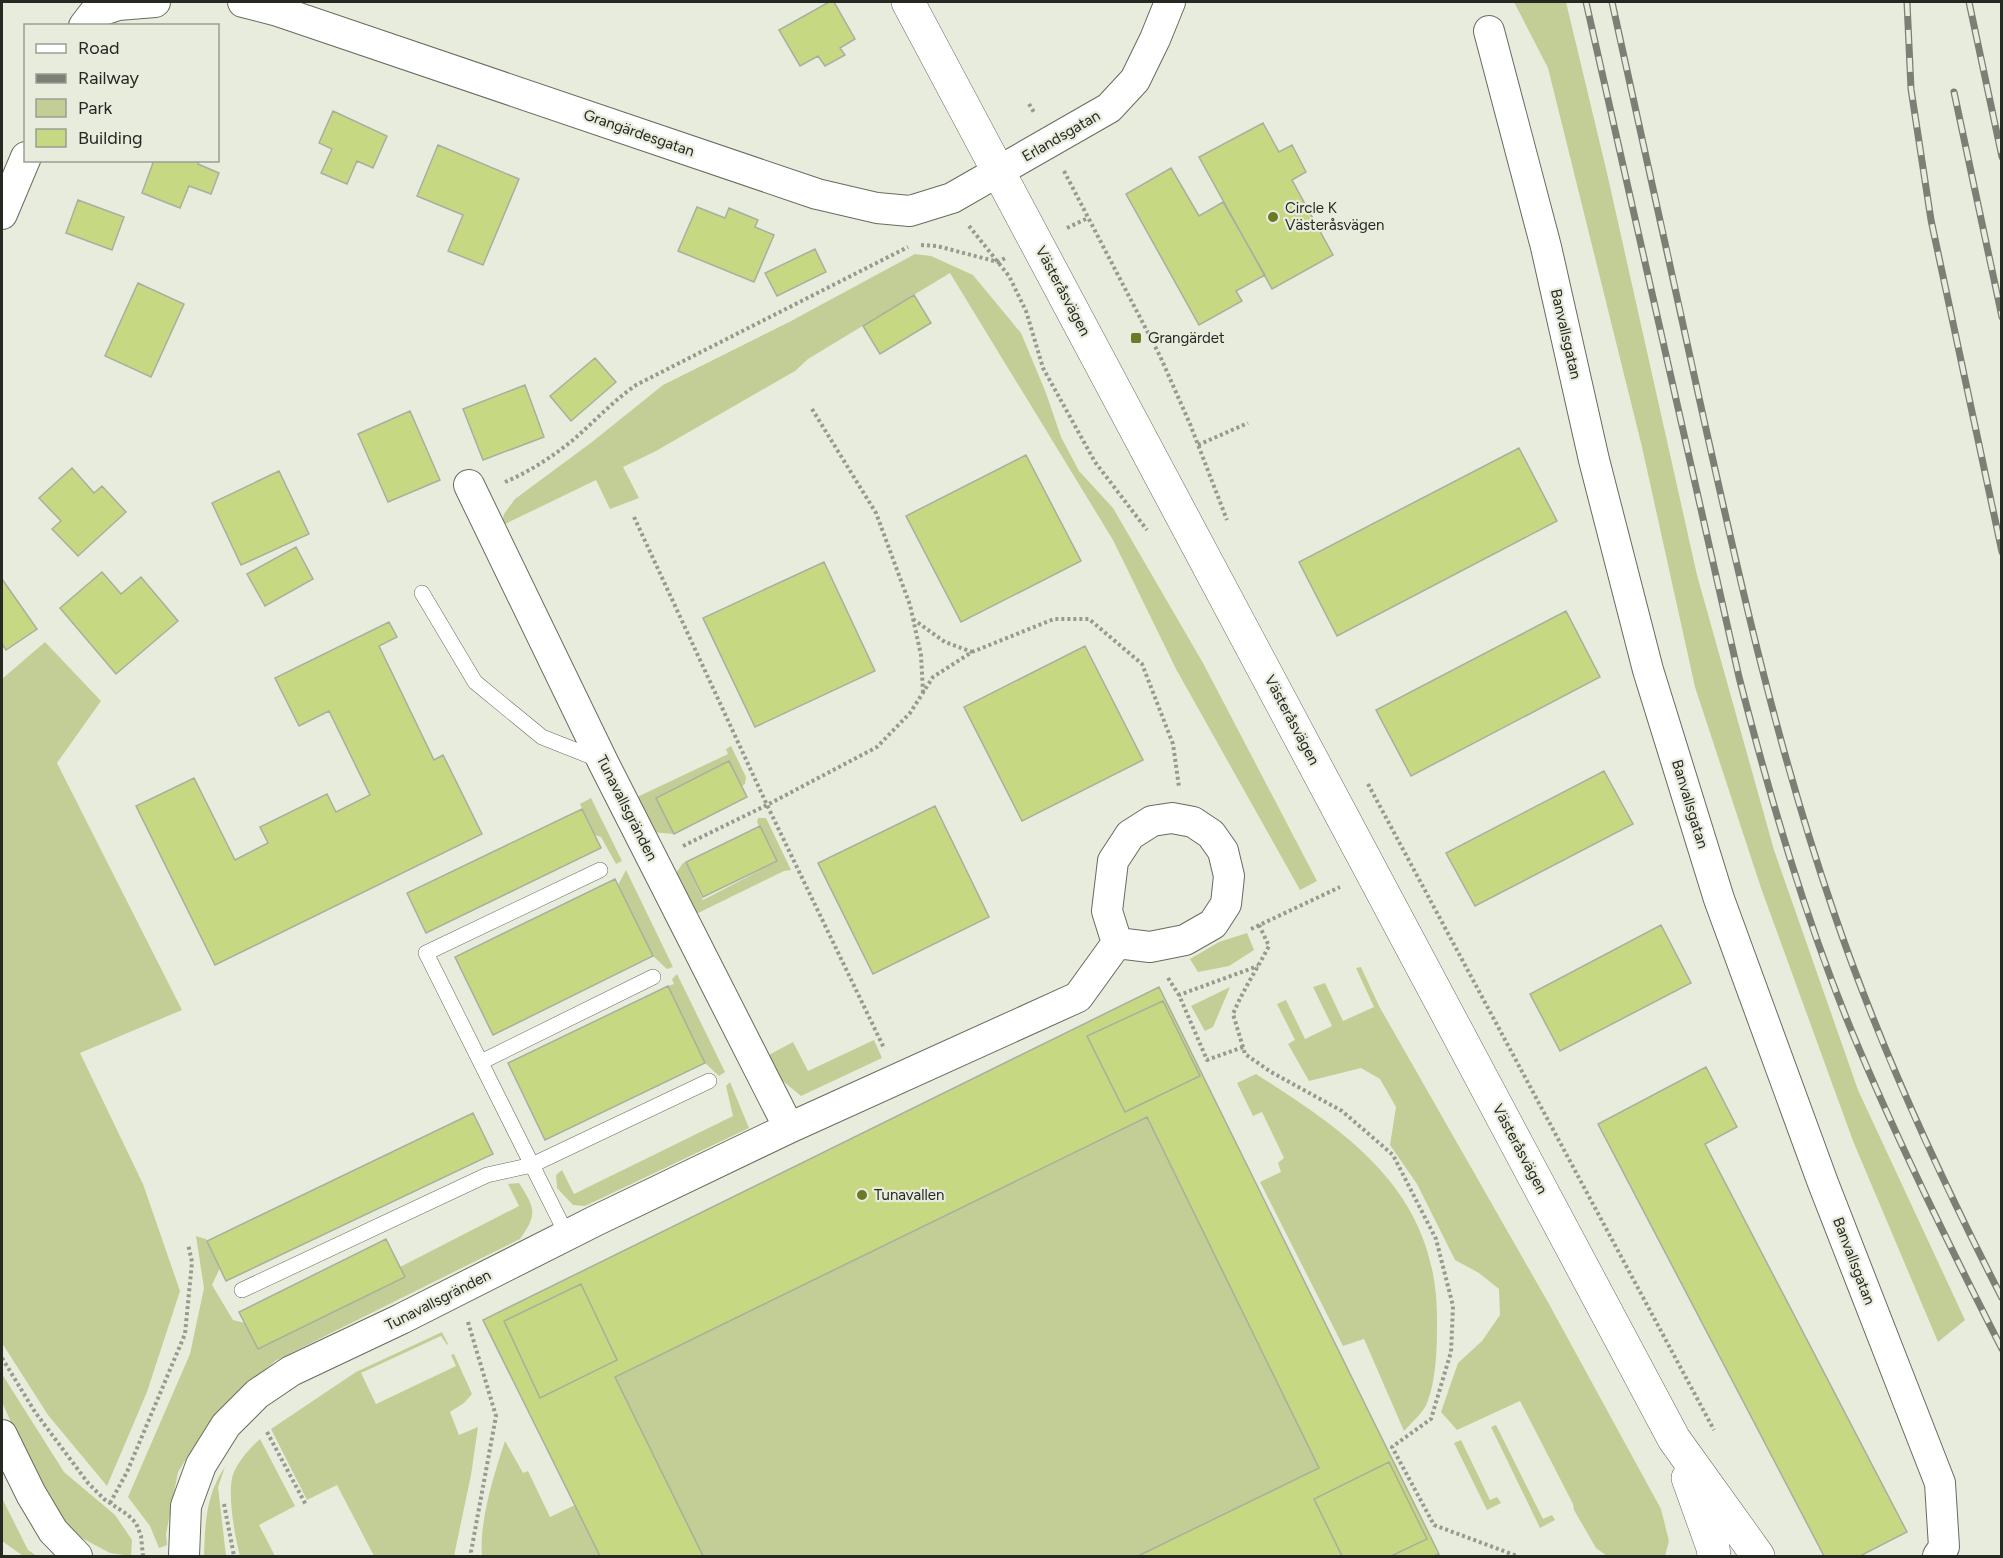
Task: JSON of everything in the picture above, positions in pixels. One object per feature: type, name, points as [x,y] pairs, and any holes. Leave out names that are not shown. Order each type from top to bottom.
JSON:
[{"type":"street","points":[[86,24],[94,13],[117,5],[155,2]]},
{"type":"street","name":"Grangärdesgatan","points":[[243,2],[278,11],[817,194],[878,208],[910,211],[952,198],[999,172]]},
{"type":"street","name":"Västeråsvägen","points":[[908,2],[1674,1439],[1758,1557]]},
{"type":"street","name":"Erlandsgatan","points":[[999,172],[1109,108],[1135,80],[1170,2]]},
{"type":"street","name":"Banvallsgatan","points":[[1489,31],[1546,247],[1594,460],[1648,670],[1723,910],[1823,1183],[1940,1483],[1944,1547],[1938,1557]]},
{"type":"street","points":[[2,214],[24,162]]},
{"type":"street","name":"Tunavallsgränden","points":[[471,490],[603,762],[789,1128]]},
{"type":"street","points":[[1172,818],[1183,820],[1193,822],[1211,834],[1223,851],[1229,876],[1226,904],[1213,924],[1185,940],[1150,947],[1117,943],[1107,911],[1113,861],[1130,835],[1152,821],[1172,818]]},
{"type":"street","name":"Tunavallsgränden","points":[[184,1557],[186,1506],[201,1465],[226,1425],[257,1394],[291,1371],[789,1128],[1078,997],[1117,943]]},
{"type":"street","points":[[2,1435],[31,1494],[53,1531],[77,1557]]},
{"type":"street","name":"Västeråsvägen","points":[[1674,1439],[1713,1548],[1714,1557]]},
{"type":"lane","points":[[422,593],[475,682],[542,737],[603,762]]},
{"type":"lane","points":[[567,1235],[426,952],[600,870]]},
{"type":"lane","points":[[481,1062],[653,977]]},
{"type":"lane","points":[[242,1290],[487,1175],[532,1165],[709,1081]]},
{"type":"path","points":[[1029,104],[1160,356],[1230,526]]},
{"type":"path","points":[[471,490],[510,480],[557,453],[616,398],[636,385],[902,248],[917,244],[937,246],[998,262],[1088,218]]},
{"type":"path","points":[[812,408],[876,513],[910,605],[921,655],[923,693]]},
{"type":"path","points":[[1198,445],[1248,423]]},
{"type":"path","points":[[634,517],[767,805],[899,1078]]},
{"type":"path","points":[[913,618],[945,642],[972,652]]},
{"type":"path","points":[[653,860],[767,805],[877,747],[910,713],[933,677],[972,652],[1054,619],[1089,619],[1142,664],[1173,744],[1183,820]]},
{"type":"path","points":[[1365,779],[1715,1432]]},
{"type":"path","points":[[1213,924],[1229,931],[1244,931],[1340,887]]},
{"type":"path","points":[[1259,926],[1269,946],[1244,989],[1233,1014],[1245,1054],[1342,1111],[1393,1155],[1436,1239],[1453,1306],[1451,1352],[1431,1419],[1392,1447],[1434,1525],[1517,1557]]},
{"type":"path","points":[[1243,1047],[1207,1060],[1179,995],[1259,966]]},
{"type":"path","points":[[110,1503],[128,1472],[185,1334],[192,1262],[188,1244]]},
{"type":"path","points":[[458,1290],[496,1416],[471,1552],[472,1557]]},
{"type":"path","points":[[2,1358],[35,1412],[88,1483],[136,1523],[141,1536],[143,1557]]},
{"type":"path","points":[[263,1425],[306,1505]]},
{"type":"path","points":[[224,1502],[234,1557]]},
{"type":"green space","points":[[1514,2],[1566,2],[1607,173],[1697,575],[1774,850],[1858,1090],[1965,1320],[1938,1342],[1853,1141],[1761,888],[1695,687],[1642,447],[1548,68]]},
{"type":"green space","points":[[915,254],[931,256],[973,275],[1021,333],[1061,437],[1079,471],[1113,508],[1203,663],[1317,881],[1300,890],[1176,669],[1113,540],[950,273],[808,359],[795,371],[656,451],[623,467],[639,498],[610,509],[596,480],[501,526],[504,514],[515,499],[592,442],[663,385],[791,321]]},
{"type":"green space","points":[[45,642],[101,701],[57,763],[182,1010],[80,1053],[143,1184],[180,1291],[147,1392],[107,1486],[48,1415],[2,1343],[2,679]]},
{"type":"green space","points":[[731,746],[746,777],[745,784],[742,786],[729,762],[656,798],[674,834],[650,832],[633,799],[728,754],[726,749]]},
{"type":"green space","points":[[591,798],[622,861],[616,864],[601,837],[595,835],[580,804]]},
{"type":"green space","points":[[758,818],[766,818],[791,870],[784,871],[694,915],[674,876],[683,863],[686,862],[703,900],[776,862],[757,822]]},
{"type":"green space","points":[[626,870],[673,967],[667,969],[653,956],[618,885]]},
{"type":"green space","points":[[1247,933],[1254,950],[1229,966],[1198,972],[1190,959],[1219,942]]},
{"type":"green space","points":[[1361,967],[1379,1006],[1549,1304],[1661,1509],[1669,1541],[1665,1556],[1607,1556],[1596,1548],[1574,1510],[1520,1401],[1457,1430],[1441,1412],[1458,1363],[1482,1341],[1500,1315],[1499,1289],[1479,1273],[1455,1260],[1417,1184],[1390,1145],[1396,1107],[1380,1079],[1361,1068],[1309,1081],[1288,1044],[1295,1040],[1277,1004],[1286,1000],[1305,1039],[1332,1026],[1313,987],[1325,983],[1343,1021],[1374,1007],[1356,968]]},
{"type":"green space","points":[[677,974],[725,1072],[719,1076],[705,1063],[668,986],[674,984],[672,979]]},
{"type":"green space","points":[[1230,987],[1213,1027],[1205,1031],[1191,1006]]},
{"type":"green space","points":[[874,1040],[882,1058],[801,1096],[771,1071],[765,1057],[793,1042],[808,1071]]},
{"type":"green space","points":[[1256,1074],[1358,1147],[1385,1175],[1407,1206],[1424,1241],[1434,1280],[1437,1326],[1435,1365],[1427,1403],[1404,1431],[1364,1339],[1343,1346],[1260,1182],[1281,1172],[1278,1163],[1284,1158],[1262,1112],[1253,1116],[1237,1083]]},
{"type":"green space","points":[[730,1082],[749,1128],[585,1206],[573,1205],[557,1188],[556,1175],[562,1170],[574,1194],[733,1116],[726,1086]]},
{"type":"green space","points":[[1147,1117],[1319,1468],[1138,1556],[703,1556],[615,1377]]},
{"type":"green space","points":[[519,1183],[532,1211],[530,1223],[520,1239],[275,1361],[238,1393],[207,1426],[178,1472],[166,1534],[167,1545],[159,1548],[150,1526],[128,1497],[190,1354],[204,1288],[196,1236],[206,1239],[220,1268],[212,1285],[233,1320],[245,1323],[258,1349],[405,1277],[400,1267],[519,1206],[508,1184]]},
{"type":"green space","points":[[442,1332],[447,1345],[441,1336],[361,1373],[376,1404],[456,1366],[451,1355],[454,1354],[472,1394],[464,1403],[450,1412],[459,1435],[478,1427],[471,1475],[454,1556],[374,1556],[337,1485],[307,1500],[271,1429],[356,1372]]},
{"type":"green space","points":[[2,1374],[64,1472],[115,1515],[132,1540],[131,1556],[110,1553],[78,1536],[58,1514],[31,1467],[2,1402]]},
{"type":"green space","points":[[1496,1425],[1543,1519],[1552,1515],[1555,1520],[1540,1528],[1491,1427]]},
{"type":"green space","points":[[260,1439],[295,1506],[259,1525],[275,1556],[240,1556],[232,1514],[232,1480],[242,1459]]},
{"type":"green space","points":[[1461,1440],[1490,1500],[1497,1497],[1501,1503],[1487,1510],[1454,1443]]},
{"type":"green space","points":[[505,1441],[523,1473],[528,1471],[550,1517],[575,1505],[600,1556],[482,1556],[485,1513]]},
{"type":"green space","points":[[225,1467],[218,1487],[226,1556],[204,1556],[210,1499]]},
{"type":"green space","points":[[2,1498],[28,1550],[37,1556],[23,1556],[2,1541]]},
{"type":"building","points":[[829,2],[834,2],[855,39],[840,48],[845,55],[825,66],[818,56],[800,66],[779,30]]},
{"type":"building","points":[[333,111],[387,136],[373,168],[357,161],[347,184],[321,173],[332,149],[319,143]]},
{"type":"building","name":"Circle K Västeråsvägen","points":[[1263,123],[1279,152],[1292,145],[1306,172],[1292,180],[1333,255],[1272,289],[1199,157]]},
{"type":"building","points":[[438,145],[519,179],[483,265],[448,251],[463,215],[417,196]]},
{"type":"building","points":[[153,162],[199,162],[198,164],[219,173],[211,194],[189,186],[180,208],[142,193]]},
{"type":"building","points":[[1171,168],[1199,216],[1223,202],[1265,275],[1236,291],[1242,301],[1199,325],[1126,194]]},
{"type":"building","points":[[78,200],[124,217],[112,250],[66,233]]},
{"type":"building","points":[[697,207],[725,218],[729,208],[758,220],[755,227],[774,235],[754,282],[678,251]]},
{"type":"building","points":[[815,249],[826,272],[777,296],[765,273]]},
{"type":"building","points":[[138,283],[184,304],[151,377],[105,356]]},
{"type":"building","points":[[914,295],[931,323],[880,354],[863,326]]},
{"type":"building","points":[[595,358],[616,382],[571,421],[550,396]]},
{"type":"building","points":[[525,385],[544,437],[483,460],[463,409]]},
{"type":"building","points":[[410,411],[440,480],[388,502],[358,434]]},
{"type":"building","points":[[1519,448],[1557,521],[1337,636],[1299,562]]},
{"type":"building","points":[[1026,455],[1081,561],[961,622],[906,516]]},
{"type":"building","points":[[72,468],[94,493],[102,486],[126,512],[78,556],[52,529],[61,521],[39,498]]},
{"type":"building","points":[[279,471],[309,534],[241,565],[212,503]]},
{"type":"building","points":[[296,547],[313,579],[265,606],[247,574]]},
{"type":"building","points":[[824,562],[875,671],[755,727],[703,618]]},
{"type":"building","points":[[102,572],[121,594],[141,577],[178,621],[116,674],[60,608]]},
{"type":"building","points":[[2,579],[37,629],[6,650],[2,644]]},
{"type":"building","points":[[1566,611],[1600,677],[1411,776],[1376,710]]},
{"type":"building","points":[[389,622],[397,637],[379,646],[434,760],[443,755],[482,834],[215,965],[136,806],[194,778],[235,860],[268,843],[260,827],[327,794],[336,812],[370,795],[329,711],[299,726],[275,678]]},
{"type":"building","points":[[1085,646],[1143,760],[1022,821],[964,707]]},
{"type":"building","points":[[729,761],[747,797],[674,834],[656,798]]},
{"type":"building","points":[[1604,771],[1633,824],[1475,906],[1446,853]]},
{"type":"building","points":[[935,806],[989,917],[873,974],[818,863]]},
{"type":"building","points":[[582,809],[601,848],[426,933],[407,893]]},
{"type":"building","points":[[760,826],[777,861],[703,897],[686,862]]},
{"type":"building","points":[[615,879],[653,956],[493,1035],[455,957]]},
{"type":"building","points":[[1661,925],[1691,983],[1560,1051],[1530,994]]},
{"type":"building","points":[[668,986],[705,1063],[545,1140],[508,1063]]},
{"type":"building","name":"Tunavallen","points":[[1159,987],[1439,1554],[1391,1556],[1427,1539],[1389,1462],[1314,1499],[1342,1556],[1138,1556],[1319,1468],[1147,1117],[615,1377],[703,1556],[600,1556],[483,1320]],"holes":[[[1163,1001],[1200,1076],[1125,1112],[1087,1036]],[[581,1284],[617,1360],[540,1398],[504,1321]]]},
{"type":"building","points":[[1163,1001],[1200,1076],[1125,1112],[1087,1036]]},
{"type":"building","points":[[1706,1067],[1737,1127],[1705,1144],[1907,1532],[1860,1556],[1824,1556],[1598,1124]]},
{"type":"building","points":[[473,1113],[493,1154],[226,1281],[207,1241]]},
{"type":"building","points":[[386,1239],[405,1277],[258,1349],[239,1312]]},
{"type":"building","points":[[581,1284],[617,1360],[540,1398],[504,1321]]},
{"type":"building","points":[[1389,1462],[1427,1539],[1391,1556],[1342,1556],[1314,1499]]},
{"type":"railway","points":[[1586,2],[1739,677],[1789,857],[1835,989],[1869,1072],[1924,1192],[2002,1349]]},
{"type":"railway","points":[[1612,2],[1759,658],[1812,848],[1851,960],[1889,1058],[1932,1155],[2002,1298]]},
{"type":"railway","points":[[1907,2],[1911,89],[1931,220],[2002,552]]},
{"type":"railway","points":[[1969,2],[2002,157]]},
{"type":"railway","points":[[1954,92],[2002,317]]},
{"type":"place","name":"Circle K Västeråsvägen","points":[[1273,217]]},
{"type":"place","name":"Grangärdet","points":[[1136,338]]},
{"type":"place","name":"Tunavallen","points":[[862,1195]]}]
